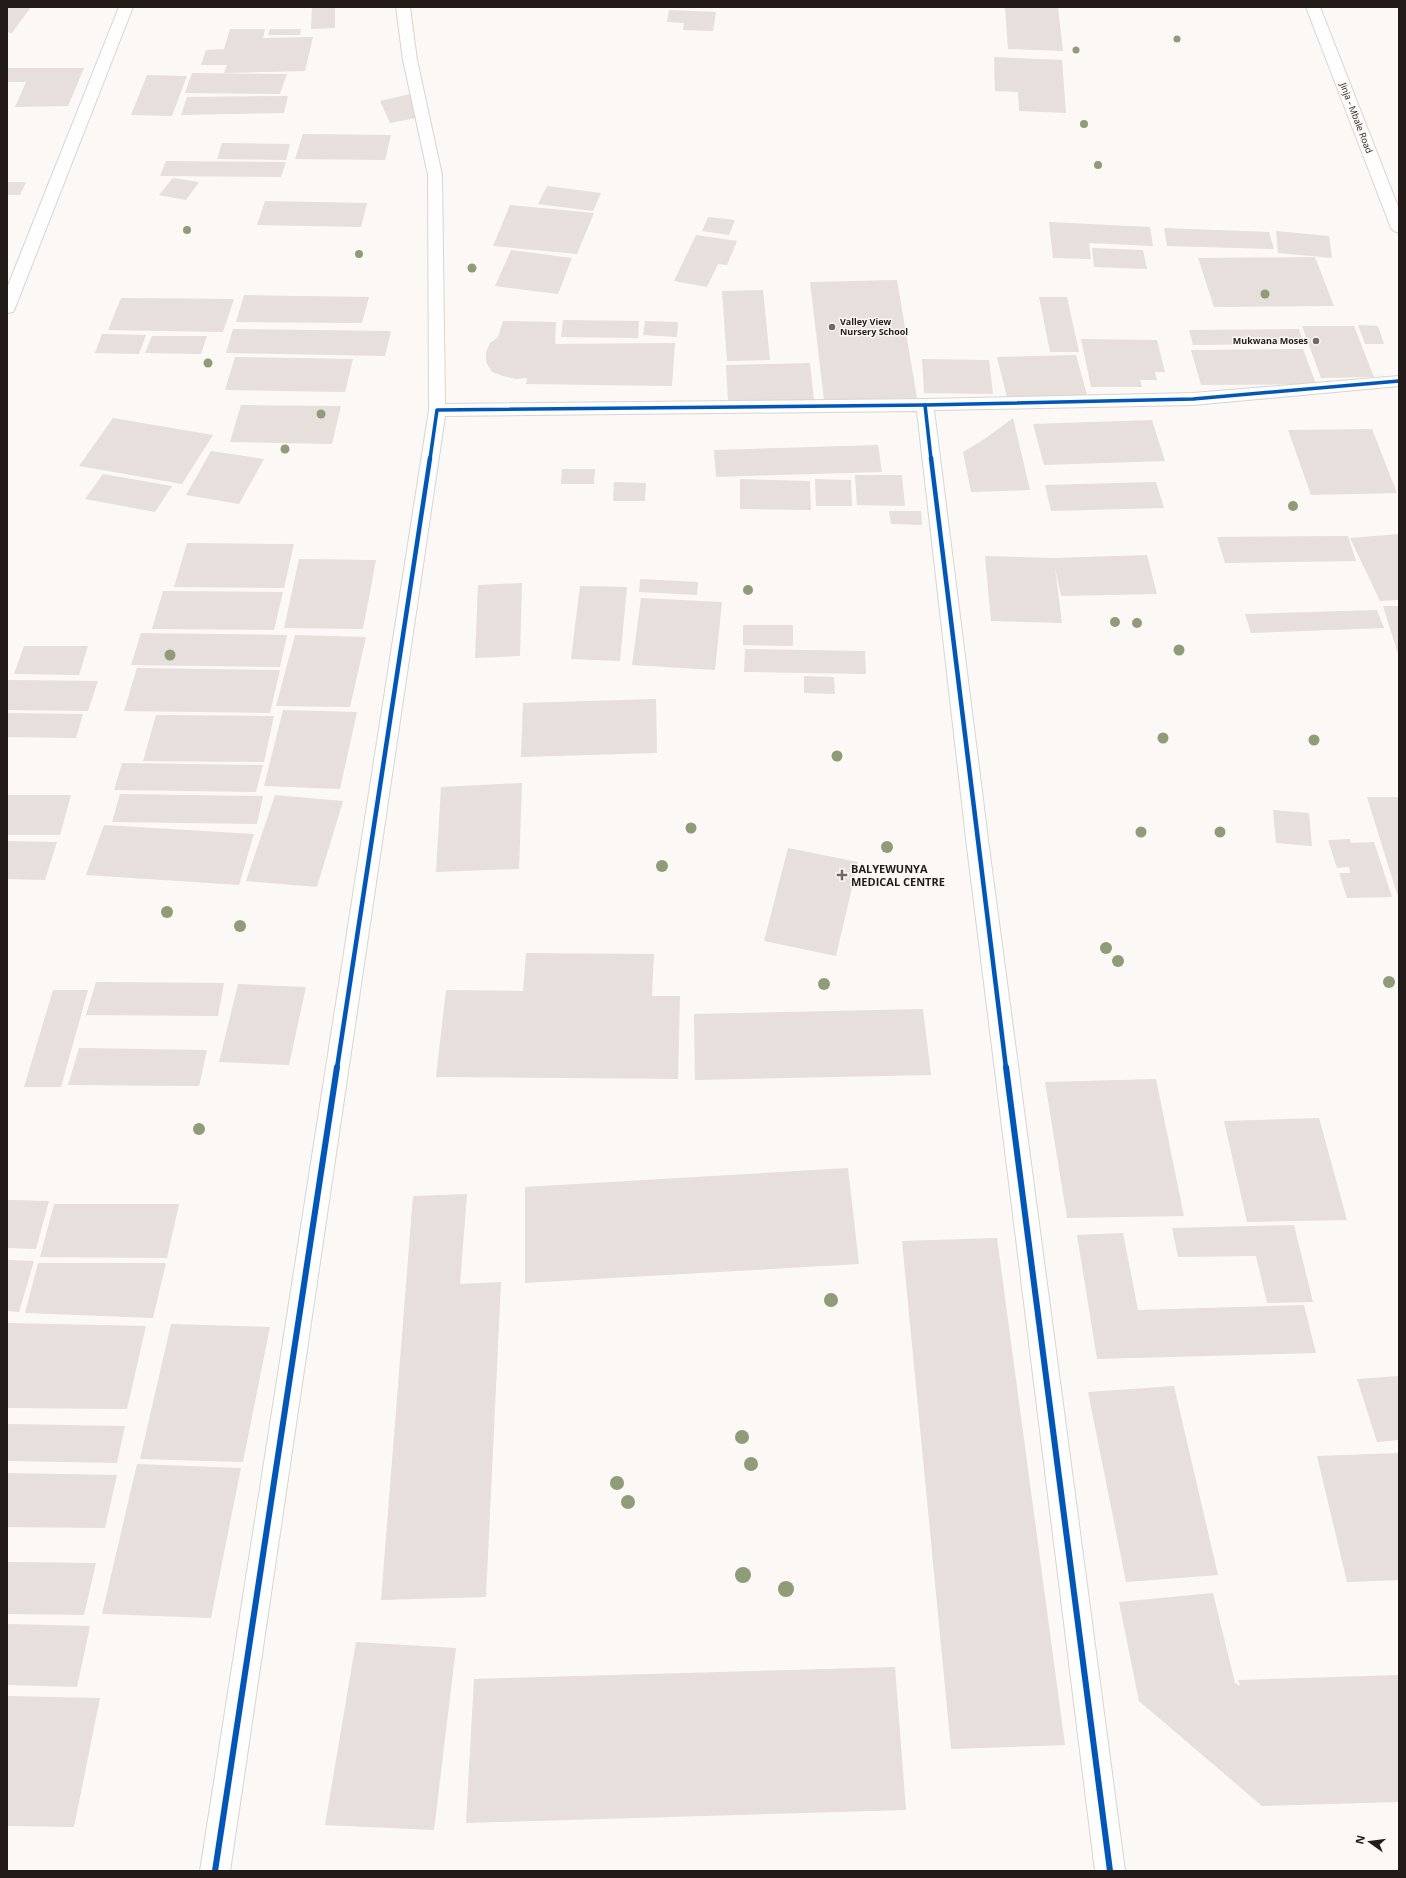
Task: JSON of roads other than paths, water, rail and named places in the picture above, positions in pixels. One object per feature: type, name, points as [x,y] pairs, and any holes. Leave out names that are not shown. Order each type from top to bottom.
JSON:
[{"type":"street","points":[[7,308],[126,7]]},
{"type":"street","points":[[215,1871],[437,410],[435,175],[410,60],[403,7]]},
{"type":"street","name":"Jinja - Mbale Road","points":[[1313,7],[1399,228]]},
{"type":"street","points":[[437,410],[925,405],[1193,399],[1399,382]]},
{"type":"street","points":[[925,405],[978,847],[1110,1871]]},
{"type":"place","name":"Valley View Nursery School","points":[[832,327]]},
{"type":"place","name":"Mukwana Moses","points":[[1316,341]]},
{"type":"place","name":"BALYEWUNYA MEDICAL CENTRE","points":[[842,875]]}]
